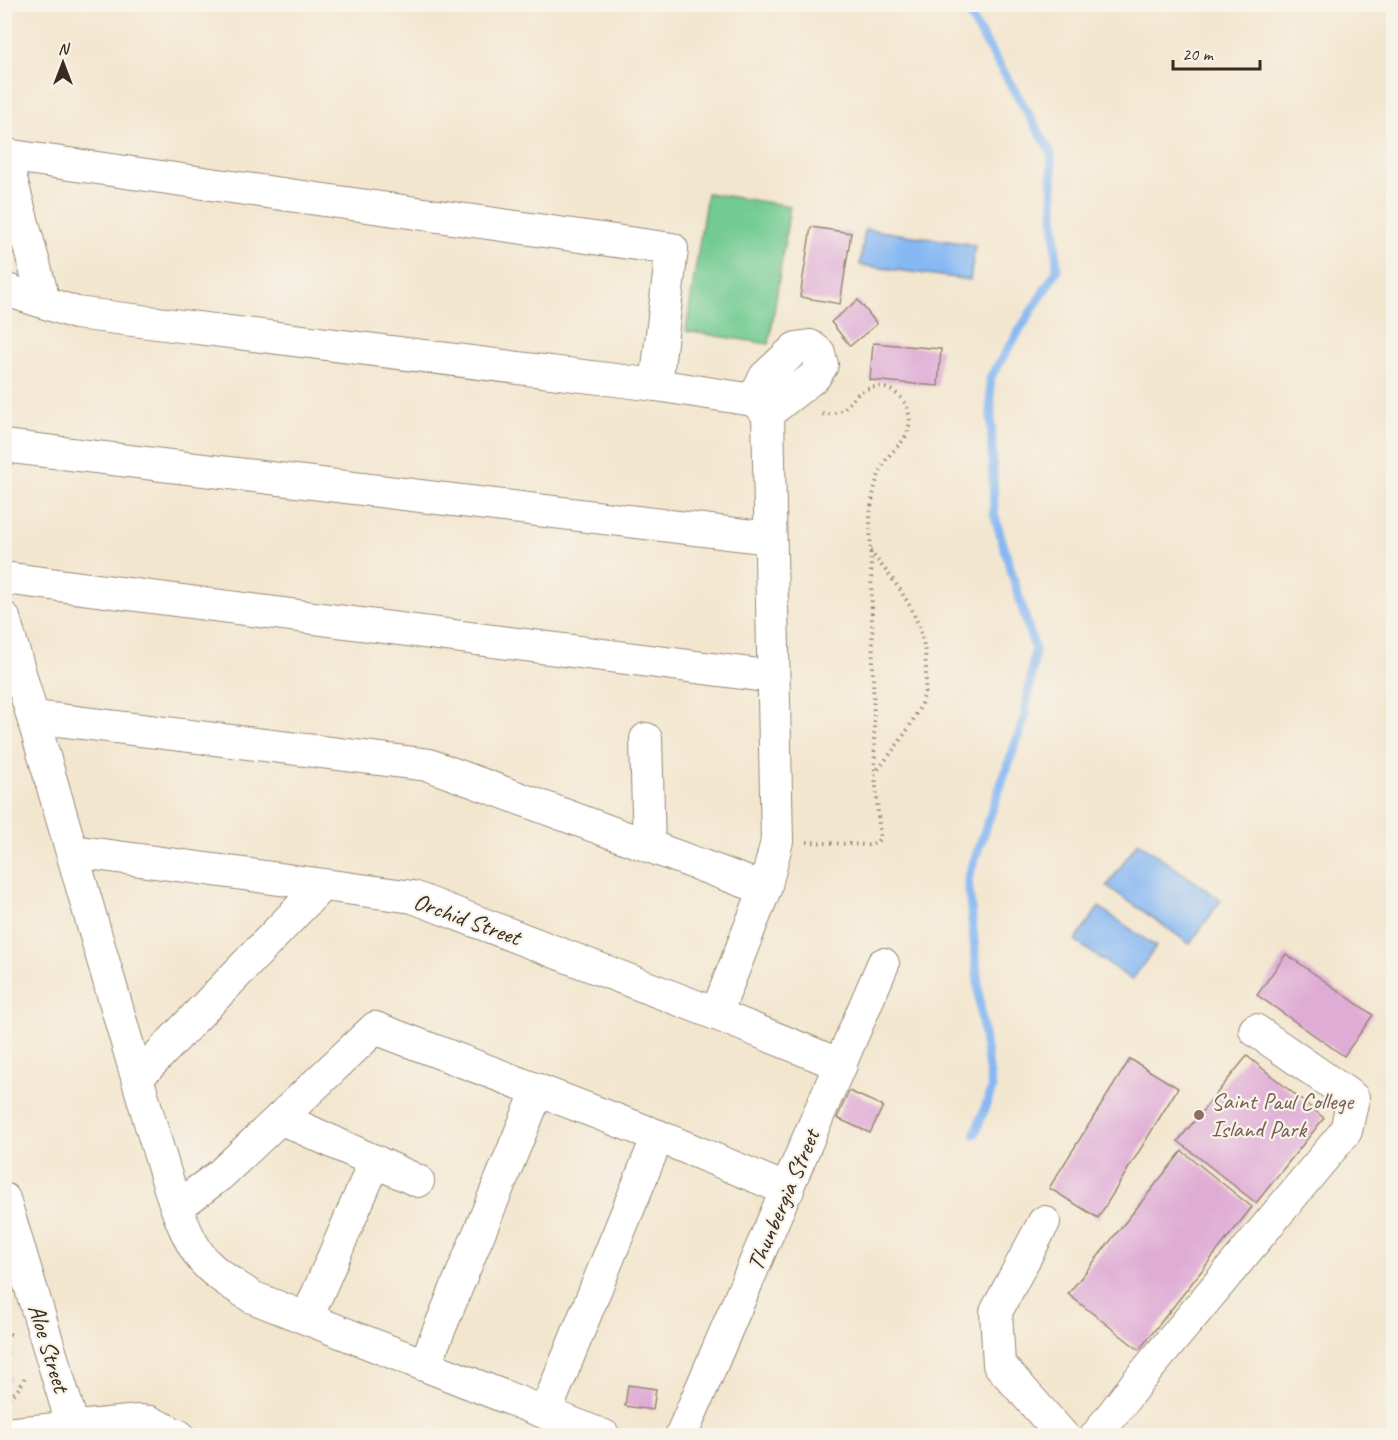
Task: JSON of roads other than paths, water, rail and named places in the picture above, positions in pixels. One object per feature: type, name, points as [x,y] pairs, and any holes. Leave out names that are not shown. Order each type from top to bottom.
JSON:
[{"type":"street","points":[[44,301],[5,154],[672,249],[656,385]]},
{"type":"street","points":[[4,289],[76,313],[656,385],[768,404],[777,841],[765,889],[716,1014]]},
{"type":"street","points":[[4,446],[770,538]]},
{"type":"street","points":[[4,578],[773,677]]},
{"type":"street","points":[[4,618],[177,1206],[192,1242],[205,1262],[252,1297],[546,1411],[604,1436]]},
{"type":"street","points":[[34,717],[429,765],[765,889]]},
{"type":"street","points":[[646,739],[649,846]]},
{"type":"street","name":"Orchid Street","points":[[73,851],[413,897],[716,1014],[841,1065]]},
{"type":"street","points":[[138,1077],[322,885]]},
{"type":"street","name":"Thunbergia Street","points":[[681,1436],[883,964]]},
{"type":"street","points":[[177,1206],[220,1175],[375,1028],[658,1136],[788,1190]]},
{"type":"street","points":[[1097,1435],[1138,1381],[1346,1131],[1353,1098],[1255,1030]]},
{"type":"street","points":[[425,1364],[538,1090]]},
{"type":"street","points":[[280,1118],[418,1181]]},
{"type":"street","points":[[546,1411],[658,1136]]},
{"type":"street","points":[[306,1318],[375,1161]]},
{"type":"street","name":"Aloe Street","points":[[4,1199],[73,1427]]},
{"type":"street","points":[[1044,1222],[996,1312],[999,1364],[1063,1436]]},
{"type":"street","points":[[4,1434],[139,1421],[150,1422],[179,1436]]},
{"type":"water","points":[[865,229],[975,245],[970,280],[860,265]]},
{"type":"water","points":[[1138,842],[1221,900],[1190,944],[1107,886]]},
{"type":"water","points":[[1099,907],[1156,947],[1132,980],[1075,941]]},
{"type":"waterway","points":[[963,4],[1051,152],[1057,270],[990,378],[994,514],[1035,650],[1025,717],[968,878],[981,1016],[992,1089],[975,1134]]},
{"type":"place","name":"Saint Paul College Island Park","points":[[1199,1115]]}]
